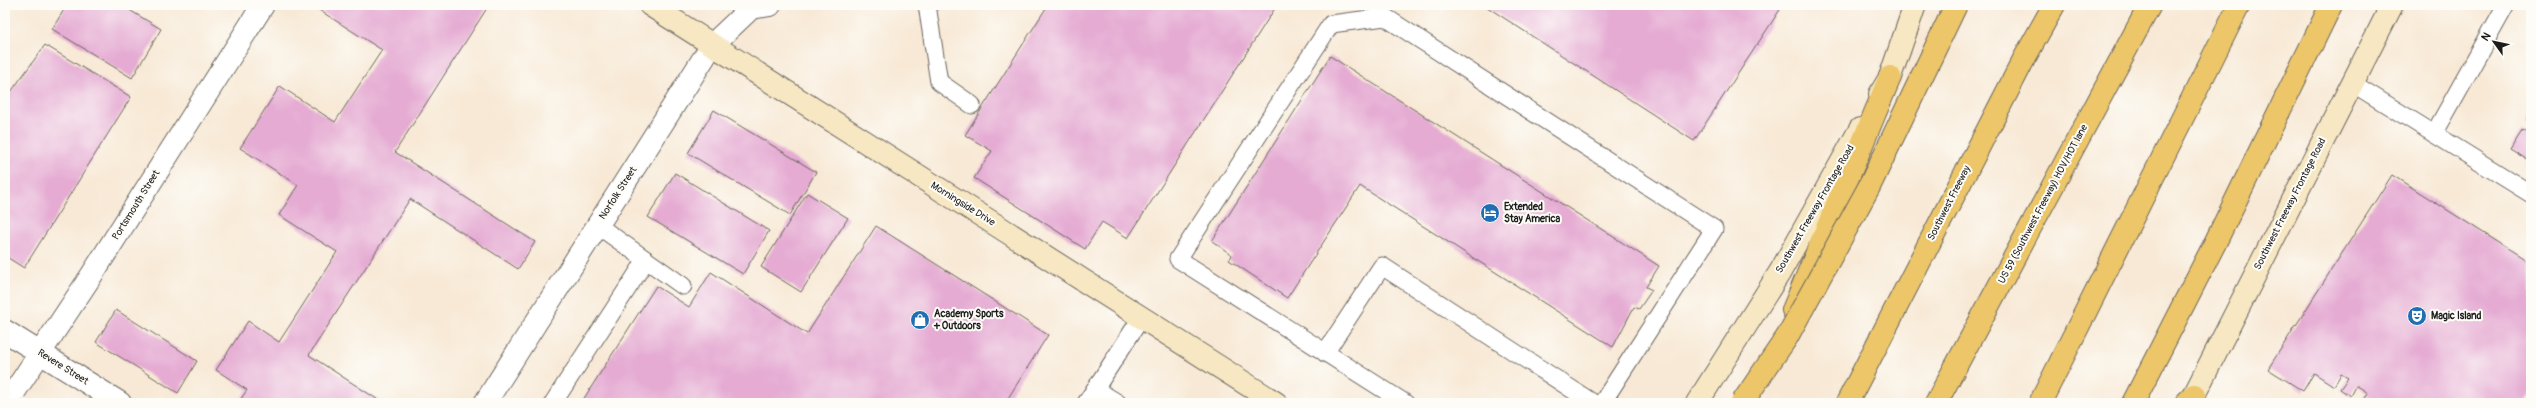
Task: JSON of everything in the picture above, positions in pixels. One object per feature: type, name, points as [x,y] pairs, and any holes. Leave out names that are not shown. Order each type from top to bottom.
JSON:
[{"type":"highway","points":[[1742,403],[1787,337],[1869,187],[1956,5]]},
{"type":"highway","name":"Southwest Freeway","points":[[1847,403],[2020,66],[2054,5]]},
{"type":"highway","name":"US 59 (Southwest Freeway) HOV/HOT lane","points":[[1936,403],[2150,5]]},
{"type":"highway","points":[[2040,403],[2239,5]]},
{"type":"highway","points":[[2133,403],[2331,5]]},
{"type":"highway","points":[[1746,403],[1790,316],[1890,77]]},
{"type":"main road","name":"Morningside Drive","points":[[650,5],[1276,403]]},
{"type":"main road","name":"Southwest Freeway Frontage Road","points":[[1697,403],[1780,272],[1890,77],[1915,5]]},
{"type":"main road","name":"Southwest Freeway Frontage Road","points":[[2190,400],[2392,5]]},
{"type":"street","name":"Portsmouth Street","points":[[7,403],[93,273],[263,5]]},
{"type":"street","name":"Norfolk Street","points":[[485,403],[712,45],[752,8],[770,5]]},
{"type":"street","name":"Revere Street","points":[[5,331],[120,403]]},
{"type":"lane","points":[[927,5],[939,82],[972,105]]},
{"type":"lane","points":[[2434,134],[2506,5]]},
{"type":"lane","points":[[1405,403],[1178,259],[1331,24],[1385,17],[1714,229],[1602,403]]},
{"type":"lane","points":[[2352,83],[2531,194]]},
{"type":"lane","points":[[598,225],[684,286]]},
{"type":"lane","points":[[553,403],[646,260]]},
{"type":"lane","points":[[1325,353],[1382,266],[1593,403]]},
{"type":"lane","points":[[1118,403],[1091,396],[1141,318]]},
{"type":"building","points":[[67,5],[121,5],[161,29],[132,78],[52,29]]},
{"type":"building","points":[[311,5],[489,5],[395,152],[535,242],[518,269],[410,199],[309,355],[383,403],[238,403],[247,390],[216,370],[248,321],[279,342],[337,252],[279,215],[298,185],[240,148],[280,86],[335,122],[382,50]]},
{"type":"building","points":[[1048,5],[1277,5],[1128,238],[1102,222],[1085,249],[974,178],[992,151],[965,135]]},
{"type":"building","points":[[1484,5],[1783,5],[1694,141]]},
{"type":"building","points":[[45,45],[131,97],[24,268],[5,256],[5,100]]},
{"type":"building","name":"Extended Stay America","points":[[1330,56],[1659,266],[1646,287],[1652,290],[1639,309],[1634,307],[1613,347],[1360,186],[1287,298],[1229,260],[1232,255],[1212,241]]},
{"type":"building","points":[[2531,106],[2531,124],[2526,123]]},
{"type":"building","points":[[714,110],[816,172],[790,215],[688,153]]},
{"type":"building","points":[[2522,130],[2531,136],[2531,162],[2510,149]]},
{"type":"building","points":[[675,173],[769,231],[743,274],[648,217]]},
{"type":"building","name":"Magic Island","points":[[2392,175],[2531,263],[2531,394],[2525,403],[2362,403],[2368,393],[2356,385],[2350,396],[2340,389],[2348,378],[2341,374],[2334,386],[2314,373],[2303,391],[2268,369]]},
{"type":"building","points":[[807,193],[848,218],[801,292],[761,267]]},
{"type":"building","name":"Academy Sports + Outdoors","points":[[876,226],[1048,335],[1005,403],[581,403],[656,286],[689,307],[711,272],[807,334]]},
{"type":"building","points":[[116,310],[197,361],[178,393],[96,342]]},
{"type":"place","name":"Extended Stay America","points":[[1490,213]]},
{"type":"place","name":"Magic Island","points":[[2417,316]]},
{"type":"place","name":"Academy Sports + Outdoors","points":[[920,320]]}]
